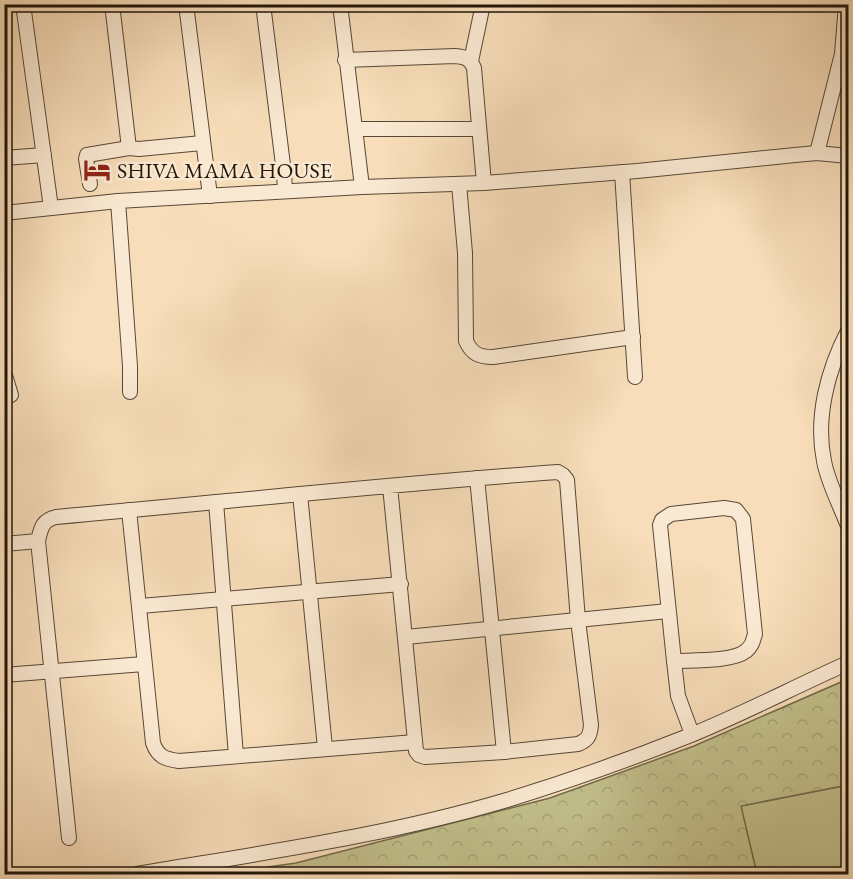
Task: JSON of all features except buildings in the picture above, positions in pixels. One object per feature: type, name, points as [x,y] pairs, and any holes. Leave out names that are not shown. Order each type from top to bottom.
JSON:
[{"type":"street","points":[[23,4],[51,208]]},
{"type":"street","points":[[112,4],[129,148]]},
{"type":"street","points":[[186,4],[210,196]]},
{"type":"street","points":[[263,4],[285,191]]},
{"type":"street","points":[[340,4],[362,187]]},
{"type":"street","points":[[483,4],[471,61],[474,68],[484,183]]},
{"type":"street","points":[[817,153],[842,54],[846,4]]},
{"type":"street","points":[[345,60],[455,56],[471,61]]},
{"type":"street","points":[[355,129],[479,129]]},
{"type":"street","points":[[90,184],[87,155],[129,148],[202,143]]},
{"type":"street","points":[[4,213],[118,201],[362,187],[484,183],[817,153],[849,156]]},
{"type":"street","points":[[4,158],[44,154]]},
{"type":"street","points":[[622,172],[635,377]]},
{"type":"street","points":[[459,184],[465,253],[466,341],[470,350],[475,354],[493,357],[633,338]]},
{"type":"street","points":[[118,201],[130,366],[129,392]]},
{"type":"street","points":[[849,331],[842,343],[826,389],[821,415],[824,461],[849,526]]},
{"type":"street","points":[[4,372],[11,396]]},
{"type":"street","points":[[69,838],[39,540],[42,525],[46,519],[56,517],[300,494],[477,478],[558,472],[567,480],[578,620],[591,726],[590,736],[586,741],[578,744],[504,752],[419,755],[415,742],[390,486]]},
{"type":"street","points":[[477,478],[504,752]]},
{"type":"street","points":[[300,494],[325,748]]},
{"type":"street","points":[[216,502],[236,756]]},
{"type":"street","points":[[674,661],[732,657],[744,652],[753,643],[755,634],[743,519],[736,510],[724,508],[676,513],[666,516],[660,525],[668,611],[678,696],[692,735]]},
{"type":"street","points":[[129,510],[153,743],[161,757],[179,761],[415,742]]},
{"type":"street","points":[[4,544],[39,540]]},
{"type":"street","points":[[140,606],[401,584]]},
{"type":"street","points":[[406,637],[668,611]]},
{"type":"street","points":[[137,874],[417,824],[526,794],[692,735],[849,663]]},
{"type":"street","points":[[4,675],[144,664]]},
{"type":"green space","points":[[848,679],[848,785],[741,806],[757,874],[220,874],[296,863],[550,798],[694,746]]},
{"type":"green space","points":[[848,785],[848,874],[757,874],[740,806]]},
{"type":"place","name":"SHIVA MAMA HOUSE","points":[[97,170]]}]
